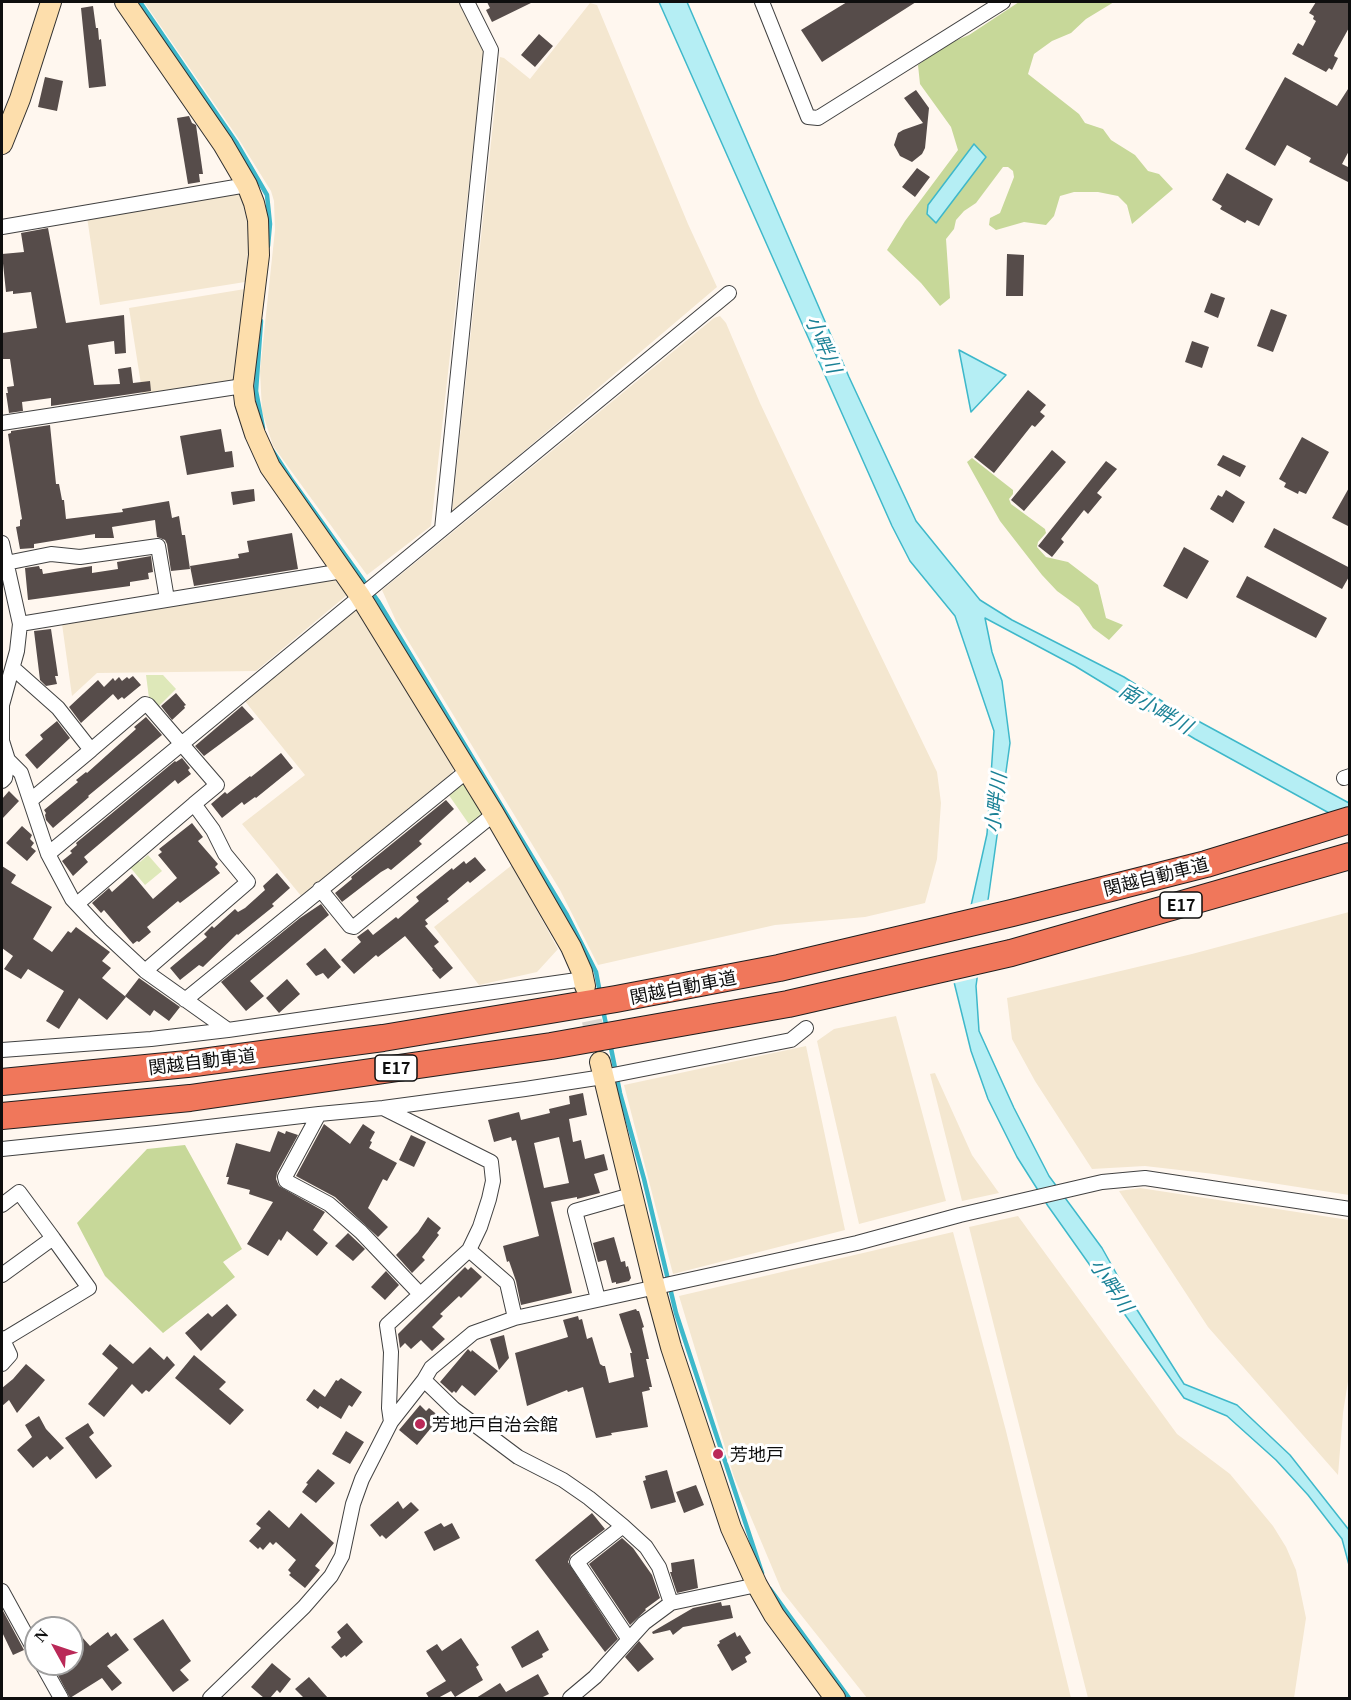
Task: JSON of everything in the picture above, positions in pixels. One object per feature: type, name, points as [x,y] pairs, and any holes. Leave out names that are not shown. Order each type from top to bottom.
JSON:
[{"type":"highway","name":"関越自動車道","points":[[2,1082],[187,1064],[383,1038],[616,999],[779,968],[1206,864],[1350,820]]},
{"type":"highway","name":"関越自動車道","points":[[2,1116],[190,1098],[551,1046],[788,1004],[1011,953],[1350,856]]},
{"type":"street","points":[[2,144],[20,99],[51,2]]},
{"type":"street","points":[[2,1050],[151,1039],[584,982],[571,947],[494,814],[360,596],[270,467],[255,434],[245,403],[243,386],[259,238],[258,220],[247,186],[223,144],[125,2]]},
{"type":"street","points":[[442,529],[491,50],[467,2]]},
{"type":"street","points":[[762,2],[808,117],[818,118],[1003,2]]},
{"type":"street","points":[[2,227],[247,186]]},
{"type":"street","points":[[48,855],[729,293]]},
{"type":"street","points":[[2,423],[243,386]]},
{"type":"street","points":[[2,543],[20,624],[17,651],[2,705],[2,741],[6,778],[2,782]]},
{"type":"street","points":[[6,563],[51,554],[80,557],[158,546],[167,599]]},
{"type":"street","points":[[20,624],[343,570]]},
{"type":"street","points":[[13,668],[58,708],[91,750]]},
{"type":"street","points":[[31,800],[145,704],[216,785],[77,904]]},
{"type":"street","points":[[4,762],[21,773],[48,855],[72,899],[145,971],[228,1030]]},
{"type":"street","points":[[185,1000],[467,771]]},
{"type":"street","points":[[145,971],[248,882],[225,854],[213,830],[194,804]]},
{"type":"street","points":[[320,889],[350,926],[354,927],[494,814]]},
{"type":"street","points":[[2,1149],[319,1113],[383,1108],[791,1040],[806,1028]]},
{"type":"street","points":[[601,1070],[632,1196],[689,1402],[731,1528],[757,1585],[774,1615],[835,1698]]},
{"type":"street","points":[[383,1108],[491,1162],[493,1180],[480,1227],[469,1250],[387,1325],[391,1352],[389,1408],[391,1422]]},
{"type":"street","points":[[319,1113],[285,1177],[286,1181],[329,1204],[361,1232],[420,1293]]},
{"type":"street","points":[[210,1698],[304,1607],[331,1576],[342,1556],[353,1504],[362,1479],[391,1422],[431,1368],[473,1333],[515,1318],[856,1243],[960,1215],[1102,1182],[1145,1178],[1350,1209]]},
{"type":"street","points":[[2,1205],[19,1192],[89,1288],[2,1339],[10,1355],[2,1364]]},
{"type":"street","points":[[598,1299],[575,1211],[632,1196]]},
{"type":"street","points":[[2,1275],[53,1239]]},
{"type":"street","points":[[469,1250],[507,1282],[515,1318]]},
{"type":"street","points":[[424,1380],[454,1409],[500,1444],[518,1457],[590,1498],[623,1526],[646,1547],[659,1567],[672,1603]]},
{"type":"street","points":[[623,1526],[577,1562],[628,1638]]},
{"type":"street","points":[[570,1698],[595,1677],[644,1623],[672,1603],[757,1585]]},
{"type":"street","points":[[2,1591],[24,1631]]},
{"type":"street","points":[[49,1676],[61,1698]]},
{"type":"shaded area","points":[[144,2],[460,2],[484,49],[431,526],[367,575],[273,446],[262,411],[260,371],[275,230],[274,201],[271,191],[238,138]]},
{"type":"shaded area","points":[[590,3],[597,5],[688,224],[717,287],[452,512],[500,57],[530,79]]},
{"type":"shaded area","points":[[238,192],[241,194],[250,235],[245,282],[100,305],[87,217]]},
{"type":"shaded area","points":[[245,289],[233,380],[229,384],[143,397],[129,308]]},
{"type":"shaded area","points":[[720,316],[726,323],[760,403],[937,772],[941,803],[937,859],[925,903],[865,917],[775,925],[598,965],[560,890],[396,621],[382,590],[714,318]]},
{"type":"shaded area","points":[[335,580],[347,595],[256,671],[97,673],[72,696],[62,624]]},
{"type":"shaded area","points":[[352,609],[358,611],[454,767],[452,775],[302,897],[242,824],[305,775],[244,700]]},
{"type":"shaded area","points":[[512,865],[558,949],[537,972],[479,985],[434,927]]},
{"type":"shaded area","points":[[1349,912],[1349,1195],[1145,1166],[1092,1169],[1035,1081],[1012,1039],[1007,998],[1192,954]]},
{"type":"shaded area","points":[[896,1016],[946,1201],[859,1224],[817,1041],[834,1029]]},
{"type":"shaded area","points":[[806,1046],[845,1230],[673,1274],[624,1085]]},
{"type":"shaded area","points":[[935,1073],[972,1155],[999,1193],[962,1201],[930,1074]]},
{"type":"shaded area","points":[[1140,1188],[1349,1220],[1349,1375],[1343,1413],[1338,1475],[1208,1327],[1119,1191]]},
{"type":"shaded area","points":[[1018,1216],[1177,1434],[1230,1474],[1273,1526],[1286,1547],[1296,1570],[1306,1618],[1294,1698],[1088,1698],[969,1227]]},
{"type":"shaded area","points":[[953,1232],[1006,1431],[1071,1698],[867,1698],[782,1591],[734,1477],[679,1296]]},
{"type":"green space","points":[[1019,2],[1114,2],[1086,19],[1071,33],[1052,41],[1034,54],[1028,74],[1079,114],[1085,123],[1103,129],[1111,140],[1135,155],[1148,171],[1159,174],[1173,189],[1132,224],[1127,205],[1118,196],[1098,192],[1074,192],[1060,196],[1054,216],[1046,225],[1024,222],[996,230],[989,225],[990,218],[1000,213],[1014,177],[1013,171],[1008,167],[1003,167],[976,203],[956,220],[954,229],[946,239],[950,298],[940,306],[921,283],[887,250],[905,221],[958,150],[951,127],[920,84],[918,65],[945,45],[969,35]]},
{"type":"green space","points":[[972,458],[1013,490],[1009,499],[1011,504],[1045,529],[1046,533],[1038,542],[1037,547],[1046,557],[1068,562],[1098,585],[1106,618],[1123,625],[1109,640],[1093,628],[1079,607],[1057,591],[1042,575],[1000,521],[967,462]]},
{"type":"green space","points":[[146,675],[163,675],[176,689],[158,707],[149,698]]},
{"type":"green space","points":[[458,782],[464,783],[481,807],[479,809],[485,817],[471,827],[446,791]]},
{"type":"green space","points":[[148,855],[162,871],[145,885],[129,866],[137,859],[140,862]]},
{"type":"green space","points":[[185,1145],[242,1249],[223,1262],[235,1277],[163,1333],[105,1276],[77,1223],[147,1149]]},
{"type":"water","points":[[659,2],[687,2],[849,377],[916,521],[980,600],[1012,620],[1124,677],[1165,703],[1349,803],[1349,824],[1195,739],[1075,666],[985,618],[992,652],[1002,681],[1010,743],[976,986],[979,1031],[1014,1108],[1049,1176],[1102,1248],[1134,1305],[1184,1384],[1237,1405],[1290,1455],[1349,1530],[1349,1565],[1342,1539],[1308,1495],[1276,1460],[1227,1416],[1184,1398],[1048,1206],[1017,1157],[988,1099],[971,1051],[954,982],[987,834],[994,731],[955,616],[910,561],[892,526]]},
{"type":"water","points":[[974,144],[986,157],[936,223],[927,214],[928,205]]},
{"type":"water","points":[[959,350],[1006,375],[971,412]]},
{"type":"pier","points":[[991,899],[980,977],[951,984],[968,905]]},
{"type":"building","points":[[487,2],[533,2],[492,22],[486,10],[490,8]]},
{"type":"building","points":[[847,2],[916,2],[822,62],[801,30]]},
{"type":"building","points":[[1316,2],[1350,2],[1350,26],[1335,53],[1334,56],[1338,58],[1332,70],[1329,68],[1326,72],[1292,54],[1298,43],[1303,46],[1316,21],[1309,13]]},
{"type":"building","points":[[93,6],[96,28],[98,28],[99,40],[101,39],[106,86],[89,88],[81,8]]},
{"type":"building","points":[[539,34],[553,46],[535,67],[521,55]]},
{"type":"building","points":[[45,77],[63,81],[57,111],[38,107]]},
{"type":"building","points":[[1285,77],[1337,106],[1350,86],[1350,149],[1342,164],[1350,168],[1350,183],[1309,162],[1311,158],[1287,145],[1275,166],[1245,149]]},
{"type":"building","points":[[916,90],[929,108],[925,148],[922,154],[912,162],[900,156],[894,145],[898,133],[923,123],[904,98]]},
{"type":"building","points":[[189,116],[192,123],[196,125],[203,174],[199,174],[200,182],[188,184],[177,118]]},
{"type":"building","points":[[917,168],[930,177],[915,197],[902,187]]},
{"type":"building","points":[[1227,173],[1273,199],[1259,226],[1247,220],[1245,223],[1220,209],[1222,206],[1212,200]]},
{"type":"building","points":[[48,228],[66,323],[124,315],[126,353],[115,354],[114,341],[88,345],[94,385],[120,384],[118,369],[131,367],[133,383],[150,381],[151,391],[51,406],[51,398],[22,402],[23,411],[9,413],[7,387],[14,386],[10,359],[2,359],[2,333],[37,328],[31,292],[13,294],[13,291],[6,292],[2,254],[24,252],[21,233]]},
{"type":"building","points":[[1007,254],[1024,255],[1023,296],[1006,296]]},
{"type":"building","points":[[1211,293],[1225,298],[1218,318],[1204,312]]},
{"type":"building","points":[[1271,309],[1287,315],[1273,352],[1257,346]]},
{"type":"building","points":[[1192,341],[1209,347],[1202,368],[1185,362]]},
{"type":"building","points":[[1028,390],[1046,405],[1040,412],[1045,416],[1035,427],[1032,425],[994,473],[974,457]]},
{"type":"building","points":[[50,425],[56,484],[59,484],[62,500],[64,500],[66,519],[123,512],[122,509],[169,501],[172,518],[179,516],[182,535],[185,535],[190,569],[171,571],[167,544],[165,540],[157,537],[155,520],[112,527],[114,538],[95,538],[95,534],[34,544],[34,548],[20,549],[16,527],[20,526],[22,519],[8,434],[11,431]]},
{"type":"building","points":[[221,429],[225,452],[232,451],[234,467],[187,475],[180,436]]},
{"type":"building","points":[[1302,437],[1329,452],[1306,494],[1299,491],[1298,494],[1284,487],[1286,483],[1279,479]]},
{"type":"building","points":[[1052,450],[1066,462],[1024,511],[1011,500]]},
{"type":"building","points":[[1223,455],[1246,466],[1240,477],[1217,465]]},
{"type":"building","points":[[1106,461],[1117,469],[1097,493],[1102,497],[1088,514],[1084,510],[1061,539],[1064,542],[1052,557],[1038,546]]},
{"type":"building","points":[[1350,486],[1350,527],[1332,518]]},
{"type":"building","points":[[254,489],[255,501],[233,505],[231,492]]},
{"type":"building","points":[[1226,490],[1245,502],[1233,523],[1210,509],[1218,495],[1222,497]]},
{"type":"building","points":[[1274,528],[1350,568],[1350,575],[1342,589],[1264,547]]},
{"type":"building","points":[[292,533],[298,569],[194,586],[190,566],[239,558],[238,554],[249,552],[247,541]]},
{"type":"building","points":[[1184,547],[1209,561],[1187,599],[1163,586]]},
{"type":"building","points":[[151,556],[153,572],[148,573],[149,579],[130,582],[130,586],[28,600],[25,568],[39,566],[43,574],[92,566],[92,573],[118,569],[117,562]]},
{"type":"building","points":[[1247,576],[1327,618],[1316,638],[1236,597]]},
{"type":"building","points":[[51,629],[58,676],[55,676],[57,684],[46,686],[40,680],[34,631]]},
{"type":"building","points":[[133,676],[141,685],[124,699],[122,697],[118,700],[113,694],[81,723],[69,707],[98,680],[104,687],[113,678],[115,681],[119,677],[122,681]]},
{"type":"building","points":[[176,693],[186,705],[172,720],[161,706]]},
{"type":"building","points":[[242,706],[254,719],[204,756],[195,746]]},
{"type":"building","points":[[146,717],[162,735],[53,828],[46,820],[44,810],[78,782],[76,780],[136,729],[134,727]]},
{"type":"building","points":[[57,721],[70,738],[37,769],[25,755],[43,739],[40,735]]},
{"type":"building","points":[[281,753],[293,768],[256,798],[244,805],[242,802],[222,818],[211,804]]},
{"type":"building","points":[[182,758],[190,768],[188,770],[191,774],[178,784],[175,780],[84,857],[88,862],[73,876],[62,861],[72,853],[70,851],[77,845],[76,843],[175,761]]},
{"type":"building","points":[[9,791],[19,801],[2,819],[2,799]]},
{"type":"building","points":[[446,800],[454,809],[419,841],[422,844],[391,870],[388,868],[381,872],[342,902],[335,893],[352,879],[351,877]]},
{"type":"building","points":[[192,823],[203,837],[198,841],[218,864],[215,867],[220,873],[180,903],[178,901],[147,927],[151,932],[133,944],[104,910],[101,913],[92,903],[109,888],[112,892],[132,874],[153,899],[177,878],[158,855],[162,852],[159,849]]},
{"type":"building","points":[[22,826],[32,835],[30,839],[34,843],[31,847],[36,851],[27,861],[6,843]]},
{"type":"building","points":[[475,857],[486,870],[470,883],[468,881],[447,899],[449,901],[425,920],[428,924],[425,926],[439,942],[434,946],[453,968],[440,979],[405,936],[378,957],[376,955],[354,974],[341,960],[361,942],[357,937],[368,929],[373,935],[396,917],[398,919],[419,901],[416,897],[452,868],[453,870],[464,861],[466,864]]},
{"type":"building","points":[[2,866],[16,875],[11,883],[52,907],[33,939],[52,952],[68,931],[71,933],[76,927],[110,952],[102,961],[111,968],[102,978],[126,997],[107,1020],[79,998],[59,1029],[46,1021],[64,991],[28,969],[21,979],[4,969],[13,956],[2,948]]},
{"type":"building","points":[[277,873],[290,888],[272,904],[274,906],[237,934],[203,967],[199,965],[180,980],[170,968],[207,937],[204,934],[212,926],[214,928],[235,909],[238,912],[245,908],[265,890],[263,886]]},
{"type":"building","points":[[321,904],[329,915],[250,981],[264,996],[246,1011],[221,982],[300,918]]},
{"type":"building","points":[[325,948],[341,967],[328,979],[323,973],[316,976],[306,964]]},
{"type":"building","points":[[139,978],[180,1007],[169,1021],[154,1010],[150,1016],[125,996]]},
{"type":"building","points":[[287,979],[300,994],[279,1013],[266,998]]},
{"type":"building","points":[[583,1093],[587,1115],[569,1119],[573,1142],[581,1140],[585,1159],[604,1154],[608,1170],[594,1174],[600,1193],[551,1202],[572,1293],[521,1305],[516,1281],[509,1261],[507,1262],[503,1246],[539,1236],[516,1140],[512,1141],[511,1137],[494,1142],[488,1120],[519,1112],[521,1120],[550,1113],[549,1109],[570,1104],[569,1096]],"holes":[[[559,1137],[569,1183],[544,1188],[534,1143]]]},
{"type":"building","points":[[324,1124],[350,1144],[363,1124],[375,1132],[369,1148],[397,1163],[387,1181],[383,1179],[368,1208],[388,1227],[378,1237],[335,1197],[296,1176]]},
{"type":"building","points":[[278,1131],[298,1135],[277,1173],[276,1179],[279,1186],[325,1212],[313,1230],[328,1243],[317,1256],[287,1231],[268,1256],[247,1244],[273,1202],[249,1194],[250,1190],[227,1184],[229,1177],[226,1177],[236,1143],[270,1152]]},
{"type":"building","points":[[411,1135],[426,1142],[414,1167],[399,1160]]},
{"type":"building","points":[[428,1217],[441,1228],[437,1233],[439,1235],[422,1257],[425,1260],[412,1273],[396,1255],[418,1232]]},
{"type":"building","points":[[348,1233],[365,1249],[353,1261],[335,1246]]},
{"type":"building","points":[[614,1237],[621,1262],[625,1261],[631,1278],[629,1281],[616,1284],[616,1282],[612,1283],[606,1260],[598,1262],[593,1243]]},
{"type":"building","points":[[465,1267],[468,1270],[471,1267],[482,1277],[461,1298],[459,1296],[440,1314],[443,1316],[432,1327],[445,1339],[432,1351],[421,1340],[411,1349],[405,1343],[400,1348],[398,1334]]},
{"type":"building","points":[[386,1271],[399,1285],[385,1300],[371,1287]]},
{"type":"building","points":[[227,1304],[237,1315],[201,1351],[185,1333],[208,1313],[212,1317]]},
{"type":"building","points":[[636,1309],[639,1311],[644,1327],[642,1328],[649,1359],[646,1359],[652,1387],[642,1392],[648,1427],[596,1438],[583,1387],[568,1392],[567,1390],[527,1406],[515,1353],[568,1337],[563,1320],[578,1316],[579,1320],[582,1319],[587,1339],[592,1337],[600,1364],[605,1366],[609,1383],[634,1377],[630,1353],[632,1353],[619,1314]]},
{"type":"building","points":[[504,1335],[509,1358],[499,1370],[490,1339]]},
{"type":"building","points":[[110,1344],[133,1364],[150,1347],[164,1360],[167,1356],[175,1365],[149,1392],[146,1390],[142,1394],[132,1384],[104,1417],[88,1404],[118,1368],[102,1354]]},
{"type":"building","points":[[468,1349],[498,1371],[475,1396],[462,1385],[456,1393],[454,1391],[452,1393],[440,1382]]},
{"type":"building","points":[[194,1355],[226,1382],[219,1389],[244,1410],[230,1425],[175,1378]]},
{"type":"building","points":[[26,1364],[45,1380],[17,1413],[9,1400],[2,1406],[2,1388]]},
{"type":"building","points":[[341,1378],[362,1392],[352,1407],[349,1405],[341,1419],[320,1406],[318,1409],[306,1400],[314,1389],[325,1397],[336,1380]]},
{"type":"building","name":"芳地戸自治会館","points":[[420,1405],[426,1411],[429,1408],[440,1417],[417,1445],[399,1430]]},
{"type":"building","points":[[39,1416],[46,1429],[64,1448],[50,1460],[47,1456],[33,1468],[17,1450],[32,1437],[25,1425]]},
{"type":"building","points":[[88,1423],[94,1433],[89,1437],[112,1466],[96,1479],[65,1438]]},
{"type":"building","points":[[346,1431],[364,1442],[350,1464],[332,1454]]},
{"type":"building","points":[[318,1469],[335,1483],[316,1503],[302,1492],[308,1484],[306,1483]]},
{"type":"building","points":[[667,1470],[676,1502],[651,1509],[643,1481],[646,1480],[645,1476]]},
{"type":"building","points":[[696,1485],[704,1505],[684,1513],[676,1492]]},
{"type":"building","points":[[398,1501],[403,1509],[411,1502],[419,1510],[386,1539],[382,1535],[380,1537],[370,1525]]},
{"type":"building","points":[[269,1510],[289,1528],[301,1513],[334,1543],[315,1566],[320,1570],[305,1588],[289,1575],[291,1573],[288,1570],[296,1560],[276,1542],[273,1545],[270,1542],[263,1550],[260,1547],[258,1549],[249,1541],[261,1528],[256,1524]]},
{"type":"building","points":[[592,1513],[605,1529],[571,1555],[568,1562],[618,1639],[605,1652],[535,1560]]},
{"type":"building","points":[[441,1523],[444,1527],[452,1523],[460,1538],[434,1551],[424,1532]]},
{"type":"building","points":[[622,1538],[633,1548],[652,1575],[660,1598],[645,1609],[630,1625],[589,1564]]},
{"type":"building","points":[[694,1559],[698,1588],[677,1593],[670,1572],[672,1572],[671,1563]]},
{"type":"building","points":[[721,1602],[722,1606],[730,1605],[733,1618],[683,1627],[673,1635],[670,1630],[653,1634],[652,1632],[693,1608]]},
{"type":"building","points":[[2,1609],[24,1650],[13,1655],[2,1632]]},
{"type":"building","points":[[163,1619],[191,1661],[180,1670],[189,1680],[173,1692],[133,1639]]},
{"type":"building","points":[[347,1623],[363,1642],[346,1657],[345,1655],[341,1658],[331,1647],[341,1638],[337,1632]]},
{"type":"building","points":[[538,1630],[549,1650],[542,1654],[543,1657],[522,1668],[511,1647]]},
{"type":"building","points":[[108,1632],[111,1637],[116,1633],[129,1650],[107,1666],[122,1683],[112,1691],[102,1678],[70,1698],[58,1676],[84,1676],[84,1639],[90,1646]]},
{"type":"building","points":[[735,1632],[737,1637],[740,1635],[751,1653],[745,1657],[747,1662],[732,1671],[717,1645],[719,1641]]},
{"type":"building","points":[[461,1638],[479,1665],[476,1667],[483,1680],[455,1697],[451,1691],[438,1698],[429,1698],[426,1693],[446,1681],[426,1651],[437,1644],[442,1651]]},
{"type":"building","points":[[639,1641],[654,1659],[638,1672],[625,1657]]},
{"type":"building","points":[[272,1663],[291,1679],[280,1693],[277,1690],[270,1698],[264,1698],[251,1687]]},
{"type":"building","points":[[538,1674],[549,1694],[541,1698],[476,1698],[500,1683],[506,1692]]},
{"type":"building","points":[[309,1677],[328,1698],[304,1698],[295,1689]]},
{"type":"waterway","points":[[140,2],[236,142],[267,195],[270,224],[268,246]]},
{"type":"waterway","points":[[261,321],[256,391],[263,428]]},
{"type":"waterway","points":[[272,450],[378,601],[567,915],[596,972],[600,993]]},
{"type":"waterway","points":[[603,1010],[607,1029]]},
{"type":"waterway","points":[[610,1043],[620,1093],[644,1179],[676,1313],[762,1573]]},
{"type":"waterway","points":[[770,1589],[849,1698]]},
{"type":"tunnel","points":[[586,991],[598,1051]]},
{"type":"place","name":"芳地戸自治会館","points":[[420,1424]]},
{"type":"place","name":"芳地戸","points":[[718,1454]]},
{"type":"water label","name":"小畔川","points":[[824,344]]},
{"type":"water label","name":"南小畔川","points":[[1156,708]]},
{"type":"water label","name":"小畔川","points":[[995,803]]},
{"type":"water label","name":"小畔川","points":[[1112,1285]]}]
